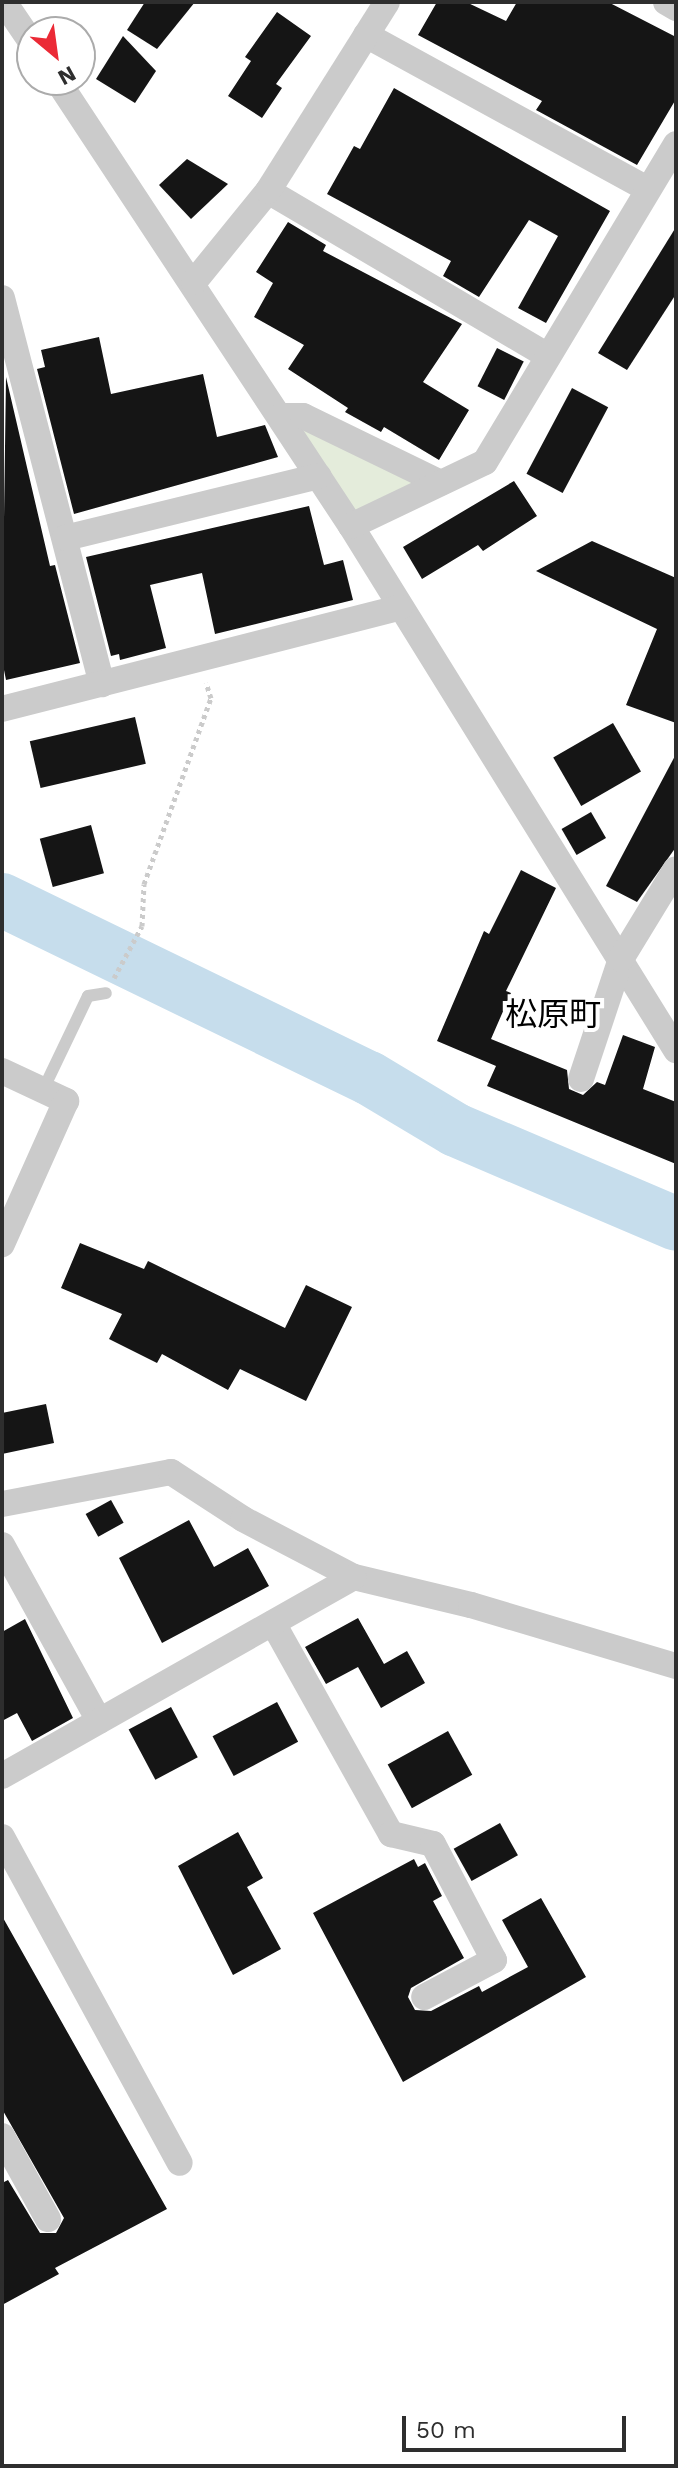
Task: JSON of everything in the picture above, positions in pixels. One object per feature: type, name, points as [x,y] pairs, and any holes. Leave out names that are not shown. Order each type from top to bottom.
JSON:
[{"type":"street","points":[[4,2],[16,20]]},
{"type":"street","points":[[194,282],[268,191],[387,2]]},
{"type":"street","points":[[666,2],[675,5]]},
{"type":"street","points":[[366,35],[647,189]]},
{"type":"street","points":[[68,96],[194,282],[351,526],[399,608],[676,1050]]},
{"type":"street","points":[[351,526],[485,462],[676,144]]},
{"type":"street","points":[[268,191],[548,356]]},
{"type":"street","points":[[2,298],[102,684]]},
{"type":"street","points":[[280,416],[303,416],[441,483]]},
{"type":"street","points":[[65,538],[319,476]]},
{"type":"street","points":[[2,709],[399,608]]},
{"type":"street","points":[[581,1079],[621,959],[676,869]]},
{"type":"street","points":[[2,1071],[66,1101],[2,1244]]},
{"type":"street","points":[[2,1504],[171,1472],[243,1519],[354,1577],[471,1605],[676,1666]]},
{"type":"street","points":[[2,1545],[99,1721]]},
{"type":"street","points":[[2,1776],[354,1577]]},
{"type":"street","points":[[273,1623],[391,1834],[433,1844],[494,1960],[424,1997]]},
{"type":"street","points":[[2,1837],[180,2163]]},
{"type":"street","points":[[2,2136],[48,2219]]},
{"type":"lane","points":[[43,1090],[88,996],[106,993]]},
{"type":"path","points":[[106,993],[142,926],[144,884],[211,698],[198,660]]},
{"type":"green space","points":[[280,416],[441,483],[351,526]]},
{"type":"building","points":[[145,2],[195,2],[157,49],[127,30]]},
{"type":"building","points":[[437,2],[466,2],[506,21],[517,2],[608,2],[676,37],[676,99],[637,165],[536,110],[542,101],[418,35]]},
{"type":"building","points":[[277,12],[311,36],[276,84],[282,88],[262,118],[228,96],[251,61],[245,57]]},
{"type":"building","points":[[123,36],[156,71],[135,103],[96,79]]},
{"type":"building","points":[[394,88],[610,211],[546,323],[518,308],[558,236],[529,220],[479,297],[443,276],[451,261],[327,194],[354,146],[360,149]]},
{"type":"building","points":[[187,159],[228,184],[191,219],[159,185]]},
{"type":"building","points":[[288,222],[326,245],[323,251],[462,324],[423,382],[469,410],[439,460],[384,427],[381,432],[345,412],[348,408],[288,369],[304,345],[254,317],[273,283],[256,272]]},
{"type":"building","points":[[676,227],[676,294],[627,370],[598,353]]},
{"type":"building","points":[[99,337],[111,394],[203,374],[217,437],[265,425],[278,457],[74,514],[37,369],[45,367],[41,350]]},
{"type":"building","points":[[497,348],[524,362],[504,400],[477,386]]},
{"type":"building","points":[[6,377],[50,566],[55,565],[80,663],[6,680],[2,660]]},
{"type":"building","points":[[572,388],[608,407],[563,493],[526,474]]},
{"type":"building","points":[[514,481],[537,516],[483,551],[478,545],[422,579],[403,547]]},
{"type":"building","points":[[309,506],[324,565],[343,560],[353,600],[215,634],[202,573],[150,585],[166,648],[120,660],[119,654],[111,656],[86,557]]},
{"type":"building","points":[[592,541],[676,578],[676,723],[626,705],[657,629],[536,571]]},
{"type":"building","points":[[135,717],[146,764],[41,788],[30,741]]},
{"type":"building","points":[[613,723],[641,771],[581,806],[553,758]]},
{"type":"building","points":[[676,754],[676,847],[637,902],[606,886]]},
{"type":"building","points":[[591,812],[606,838],[577,855],[562,829]]},
{"type":"building","points":[[91,825],[104,873],[53,887],[40,839]]},
{"type":"building","points":[[521,870],[556,888],[506,991],[511,993],[491,1039],[567,1070],[569,1089],[583,1095],[597,1082],[605,1085],[623,1035],[655,1047],[643,1089],[676,1102],[676,1164],[487,1086],[496,1066],[437,1041],[484,931],[489,934]]},
{"type":"building","points":[[80,1243],[144,1269],[148,1261],[285,1328],[306,1285],[352,1307],[306,1401],[240,1369],[228,1390],[162,1354],[157,1363],[109,1339],[122,1314],[61,1288]]},
{"type":"building","points":[[46,1404],[54,1443],[2,1454],[2,1413]]},
{"type":"building","points":[[111,1500],[124,1523],[98,1537],[86,1514]]},
{"type":"building","points":[[189,1520],[214,1567],[248,1548],[269,1586],[162,1643],[119,1558]]},
{"type":"building","points":[[358,1618],[384,1664],[407,1651],[425,1683],[381,1708],[358,1667],[326,1684],[305,1647]]},
{"type":"building","points":[[25,1619],[73,1718],[32,1741],[17,1713],[2,1721],[2,1632]]},
{"type":"building","points":[[277,1702],[298,1742],[234,1776],[213,1736]]},
{"type":"building","points":[[171,1707],[198,1757],[155,1780],[129,1730]]},
{"type":"building","points":[[448,1731],[472,1775],[412,1808],[388,1764]]},
{"type":"building","points":[[500,1823],[518,1855],[472,1881],[454,1849]]},
{"type":"building","points":[[238,1832],[263,1878],[247,1887],[281,1949],[233,1975],[178,1866]]},
{"type":"building","points":[[414,1859],[418,1867],[425,1863],[442,1896],[433,1901],[464,1958],[411,1988],[408,1997],[415,2010],[431,2011],[479,1986],[482,1992],[528,1967],[502,1920],[541,1898],[586,1977],[403,2082],[313,1913]]},
{"type":"building","points":[[2,1916],[167,2209],[55,2268],[59,2274],[2,2305],[2,2183],[8,2180],[40,2233],[56,2233],[64,2218],[2,2109]]},
{"type":"waterway","points":[[2,900],[369,1078],[456,1130],[676,1224]]},
{"type":"district","name":"松原町","points":[[553,1014]]}]
